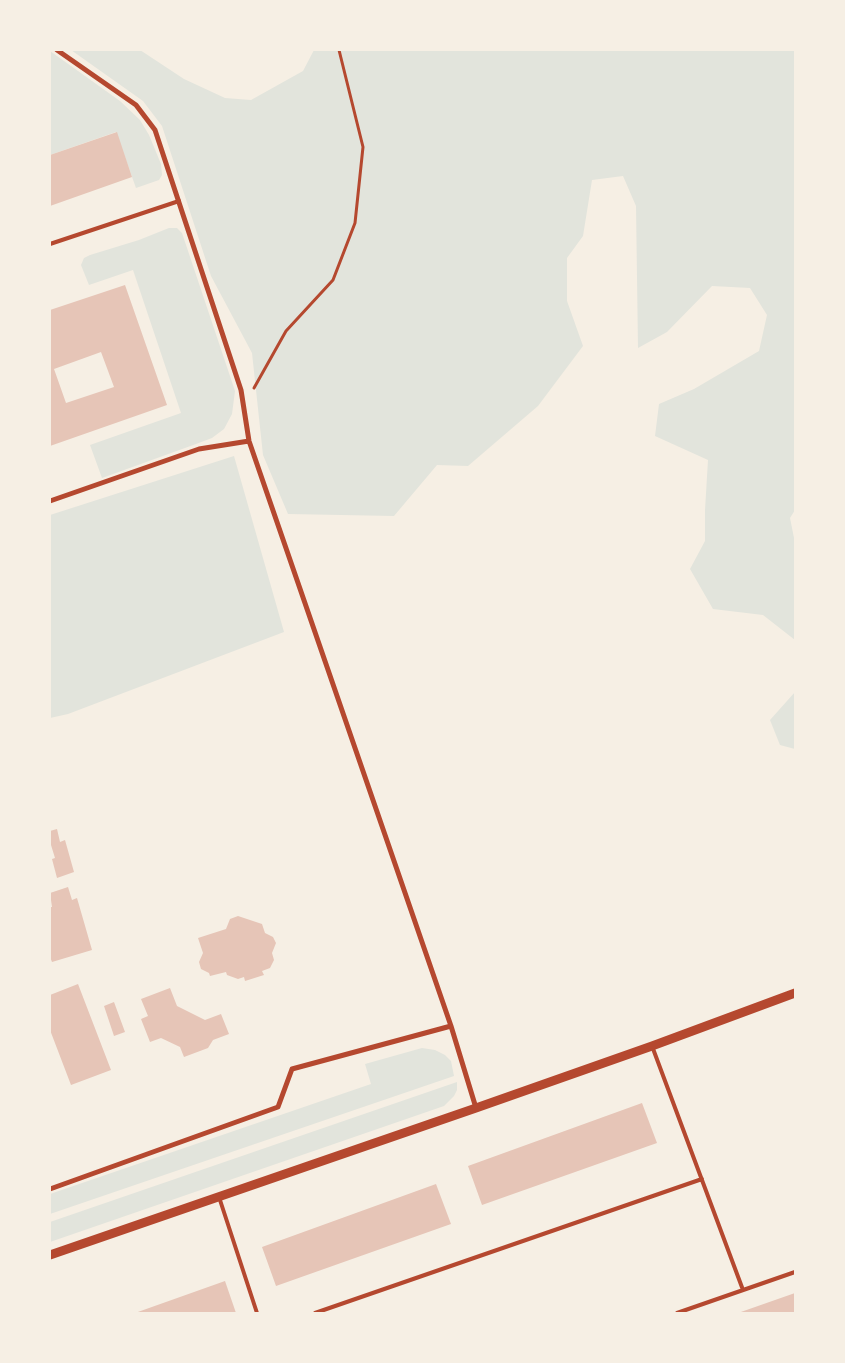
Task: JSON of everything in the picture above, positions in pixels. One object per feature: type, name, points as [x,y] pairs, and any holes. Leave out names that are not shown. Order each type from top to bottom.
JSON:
[{"type":"street","points":[[58,50],[136,105],[155,130],[241,390],[249,441],[451,1026],[476,1108]]},
{"type":"street","points":[[50,501],[199,450],[249,441]]},
{"type":"street","points":[[50,1255],[476,1108],[795,993]]},
{"type":"street","points":[[50,1189],[278,1107],[292,1069],[451,1026]]},
{"type":"lane","points":[[50,244],[179,201]]},
{"type":"lane","points":[[652,1046],[743,1290]]},
{"type":"lane","points":[[315,1313],[702,1179]]},
{"type":"lane","points":[[219,1197],[256,1313]]},
{"type":"lane","points":[[677,1313],[795,1272]]},
{"type":"path","points":[[253,389],[286,331],[333,280],[355,223],[363,147],[339,50]]},
{"type":"shaded area","points":[[71,50],[140,50],[184,79],[225,98],[251,100],[303,71],[314,50],[795,50],[795,510],[790,518],[795,543],[795,640],[763,615],[713,609],[690,569],[705,541],[708,460],[655,436],[659,404],[694,389],[759,351],[767,315],[750,288],[712,286],[667,332],[638,348],[636,206],[623,176],[592,180],[583,236],[567,258],[567,301],[583,346],[538,406],[468,466],[437,465],[394,516],[288,514],[263,455],[252,353],[211,276],[162,126],[143,101]]},
{"type":"shaded area","points":[[50,51],[120,101],[140,120],[149,135],[161,164],[162,175],[159,180],[136,188],[116,132],[50,155]]},
{"type":"shaded area","points":[[169,228],[177,228],[182,233],[235,391],[232,414],[224,429],[212,438],[102,478],[90,445],[181,413],[133,270],[89,285],[81,265],[84,258],[90,255],[139,240]]},
{"type":"shaded area","points":[[234,456],[284,632],[68,714],[50,718],[50,515]]},
{"type":"shaded area","points":[[795,692],[795,749],[780,745],[770,720]]},
{"type":"shaded area","points":[[422,1048],[435,1050],[445,1055],[451,1061],[454,1076],[50,1214],[50,1194],[371,1084],[365,1064]]},
{"type":"shaded area","points":[[457,1082],[457,1090],[454,1096],[444,1106],[50,1242],[50,1222]]},
{"type":"building","points":[[117,132],[132,177],[50,206],[50,155]]},
{"type":"building","points":[[125,285],[167,405],[50,446],[50,310]],"holes":[[[101,352],[114,387],[66,403],[54,369]]]},
{"type":"building","points":[[57,829],[60,842],[65,840],[74,872],[57,878],[52,859],[55,858],[50,845],[50,831]]},
{"type":"building","points":[[68,887],[72,900],[77,898],[92,950],[52,962],[50,957],[50,907],[52,907],[50,893]]},
{"type":"building","points":[[238,916],[262,924],[265,933],[273,937],[276,943],[272,953],[274,960],[270,968],[262,971],[264,975],[245,981],[244,977],[238,979],[227,975],[226,972],[210,976],[209,973],[201,969],[199,962],[203,953],[198,938],[226,929],[230,919]]},
{"type":"building","points":[[78,984],[111,1070],[71,1085],[50,1030],[50,995]]},
{"type":"building","points":[[170,988],[177,1006],[205,1020],[221,1014],[229,1034],[213,1040],[208,1048],[184,1057],[180,1047],[161,1038],[150,1042],[141,1019],[148,1016],[141,999]]},
{"type":"building","points":[[114,1002],[125,1032],[114,1036],[104,1006]]},
{"type":"building","points":[[642,1103],[657,1143],[482,1205],[468,1166]]},
{"type":"building","points":[[436,1184],[451,1224],[276,1286],[262,1247]]},
{"type":"building","points":[[225,1281],[236,1313],[135,1313]]},
{"type":"building","points":[[795,1293],[795,1313],[738,1313]]}]
